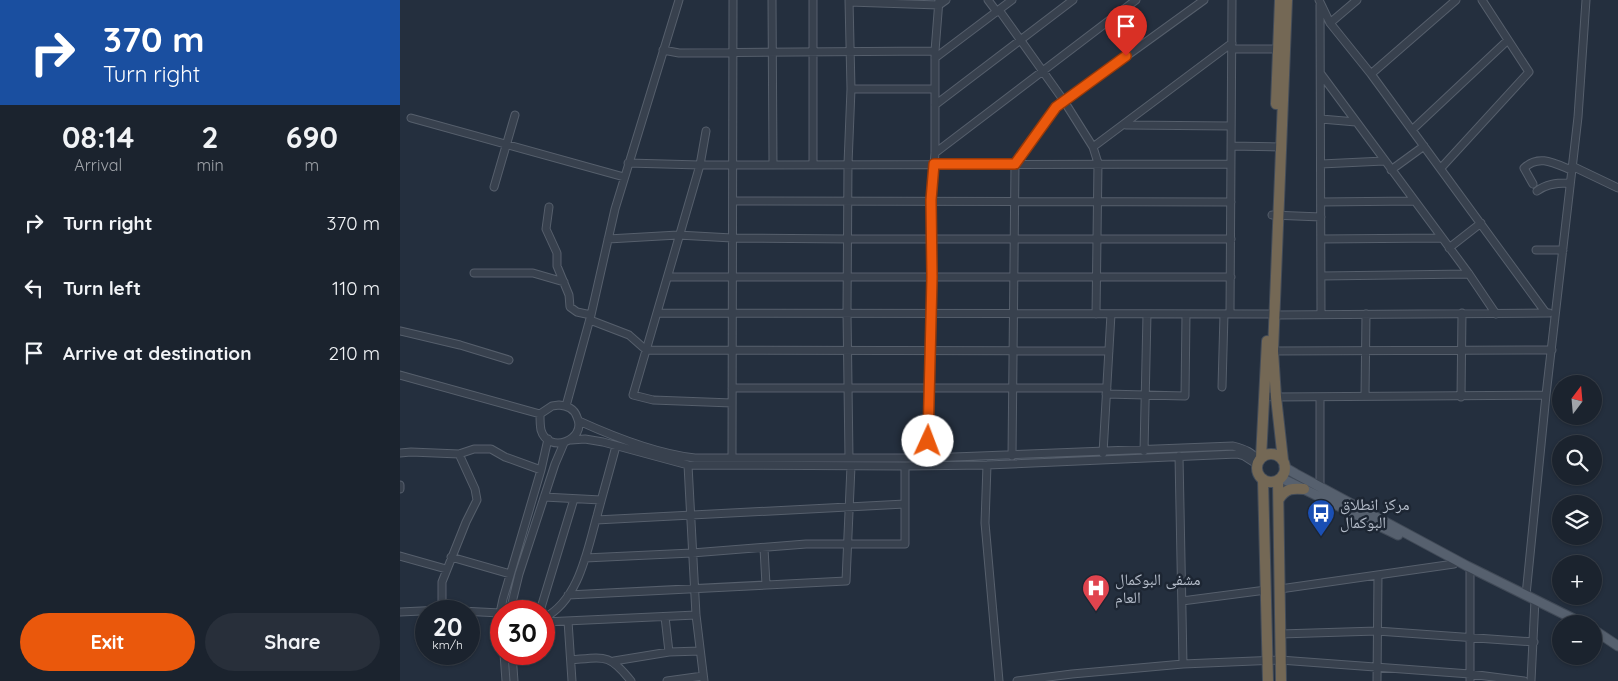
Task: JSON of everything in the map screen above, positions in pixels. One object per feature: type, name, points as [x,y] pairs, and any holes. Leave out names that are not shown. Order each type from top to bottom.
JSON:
[{"type":"highway","points":[[1280,0],[1281,49],[1272,314],[1258,473],[1263,479],[1270,482],[1280,479]]},
{"type":"highway","points":[[1281,49],[1287,0]]},
{"type":"highway","points":[[1272,314],[1276,397],[1285,470],[1280,479],[1279,499],[1281,681]]},
{"type":"highway","points":[[1259,462],[1267,455],[1273,454],[1279,456],[1284,464]]},
{"type":"highway","points":[[1263,479],[1268,681]]},
{"type":"highway","points":[[1279,499],[1283,492],[1289,489],[1304,488]]},
{"type":"main road","points":[[1284,464],[1323,492],[1454,564],[1569,615]]},
{"type":"main road","points":[[1280,479],[1304,488],[1323,492],[1467,569]]},
{"type":"main road","points":[[1602,635],[1618,646]]},
{"type":"street","points":[[566,406],[590,318],[614,209],[679,0]]},
{"type":"street","points":[[732,458],[733,0]]},
{"type":"street","points":[[772,0],[773,164]]},
{"type":"street","points":[[813,0],[813,164]]},
{"type":"street","points":[[849,458],[848,164],[851,89],[849,1],[939,2],[946,0]]},
{"type":"street","points":[[988,0],[1021,38],[1094,147],[1098,163],[1096,314]]},
{"type":"street","points":[[663,50],[679,53],[849,51],[935,54],[1012,0]]},
{"type":"street","points":[[935,105],[1073,0]]},
{"type":"street","points":[[935,153],[1136,0]]},
{"type":"street","points":[[1012,456],[1015,164],[1056,107],[1064,100],[1204,0]]},
{"type":"street","points":[[1222,387],[1231,278],[1232,0]]},
{"type":"street","points":[[1330,23],[1357,0]]},
{"type":"street","points":[[1371,74],[1456,0]]},
{"type":"street","points":[[1441,168],[1529,72],[1482,0]]},
{"type":"street","points":[[1523,594],[1578,117],[1586,0]]},
{"type":"street","points":[[1320,1],[1330,23],[1371,74],[1546,313]]},
{"type":"street","points":[[1320,1],[1321,314]]},
{"type":"street","points":[[928,458],[932,277],[931,200],[935,153],[935,54],[939,2]]},
{"type":"street","points":[[1412,130],[1508,40]]},
{"type":"street","points":[[1094,147],[1232,46],[1281,49]]},
{"type":"street","points":[[1321,74],[1384,162],[1469,274],[1496,314]]},
{"type":"street","points":[[851,89],[935,89]]},
{"type":"street","points":[[494,187],[515,115]]},
{"type":"street","points":[[412,118],[624,177]]},
{"type":"street","points":[[1321,119],[1356,122]]},
{"type":"street","points":[[1126,125],[1231,126]]},
{"type":"street","points":[[706,131],[700,165],[678,235],[668,277],[633,396],[653,400],[732,403]]},
{"type":"street","points":[[1231,146],[1278,146]]},
{"type":"street","points":[[1391,170],[1424,146]]},
{"type":"street","points":[[1533,184],[1524,168],[1531,162],[1545,160],[1572,168],[1618,188]]},
{"type":"street","points":[[1321,164],[1384,162]]},
{"type":"street","points":[[628,163],[700,165],[1231,164]]},
{"type":"street","points":[[1537,191],[1557,183],[1567,183],[1570,186]]},
{"type":"street","points":[[733,201],[1231,202]]},
{"type":"street","points":[[1320,202],[1414,201]]},
{"type":"street","points":[[549,206],[546,229],[557,253],[557,266],[569,295],[570,307],[629,336],[646,350],[1109,351]]},
{"type":"street","points":[[1275,215],[1321,217]]},
{"type":"street","points":[[1449,248],[1481,223]]},
{"type":"street","points":[[608,239],[678,235],[732,238],[848,239],[1231,239]]},
{"type":"street","points":[[1321,239],[1442,238]]},
{"type":"street","points":[[1536,250],[1563,250]]},
{"type":"street","points":[[474,273],[534,273],[564,282]]},
{"type":"street","points":[[1321,276],[1469,274]]},
{"type":"street","points":[[668,277],[1231,278]]},
{"type":"street","points":[[657,313],[1556,313]]},
{"type":"street","points":[[1460,397],[1462,313]]},
{"type":"street","points":[[1103,453],[1111,314]]},
{"type":"street","points":[[1144,451],[1147,314]]},
{"type":"street","points":[[732,388],[1013,388],[1185,396],[1186,314]]},
{"type":"street","points":[[1365,396],[1366,314]]},
{"type":"street","points":[[400,331],[460,345],[509,360]]},
{"type":"street","points":[[1273,351],[1552,350]]},
{"type":"street","points":[[400,375],[540,414],[559,404],[566,406],[577,414],[579,428],[576,434],[568,441],[555,464],[519,574],[513,600]]},
{"type":"street","points":[[1265,396],[1460,397],[1546,395]]},
{"type":"street","points":[[1320,397],[1323,492]]},
{"type":"street","points":[[540,414],[541,429],[548,439],[558,443],[585,439],[688,465],[987,465],[1237,454],[1259,462]]},
{"type":"street","points":[[579,421],[604,432],[681,457],[928,458],[1103,453],[1233,446],[1253,453],[1259,462]]},
{"type":"street","points":[[503,600],[541,470],[548,439]]},
{"type":"street","points":[[555,610],[577,581],[616,446]]},
{"type":"street","points":[[400,453],[459,454],[474,449],[491,449],[505,457],[541,470]]},
{"type":"street","points":[[442,600],[442,582],[446,570],[477,500],[475,490],[459,454]]},
{"type":"street","points":[[1180,456],[1183,664]]},
{"type":"street","points":[[667,681],[703,679],[694,589],[688,465]]},
{"type":"street","points":[[987,465],[985,523],[999,681]]},
{"type":"street","points":[[568,595],[846,581],[851,466]]},
{"type":"street","points":[[585,558],[692,553],[806,544],[905,544],[904,466]]},
{"type":"street","points":[[544,497],[601,500]]},
{"type":"street","points":[[543,600],[574,498]]},
{"type":"street","points":[[596,520],[905,504]]},
{"type":"street","points":[[764,548],[766,585]]},
{"type":"street","points":[[400,556],[446,570]]},
{"type":"street","points":[[451,557],[510,574]]},
{"type":"street","points":[[1280,589],[1454,564]]},
{"type":"street","points":[[1467,569],[1470,678]]},
{"type":"street","points":[[1377,681],[1378,575]]},
{"type":"street","points":[[1182,601],[1266,590]]},
{"type":"street","points":[[1531,681],[1535,600]]},
{"type":"street","points":[[400,612],[415,611]]},
{"type":"street","points":[[555,620],[696,615]]},
{"type":"street","points":[[665,617],[669,652]]},
{"type":"street","points":[[568,621],[572,681]]},
{"type":"street","points":[[1280,634],[1377,631],[1534,642]]},
{"type":"street","points":[[571,660],[600,657],[614,661],[669,652],[700,651]]},
{"type":"street","points":[[1017,681],[1183,664],[1280,660],[1377,667],[1470,678],[1524,681]]},
{"type":"street","points":[[614,661],[631,681]]},
{"type":"street","points":[[505,665],[506,681]]},
{"type":"street","points":[[513,665],[514,681]]},
{"type":"place","name":"مركز انطلاق البوكمال","points":[[1321,537]]},
{"type":"place","name":"مشفى البوكمال العام","points":[[1096,612]]},
{"type":"route","points":[[928,441],[932,277],[931,200],[934,164],[1015,164],[1056,107],[1126,56]]}]
